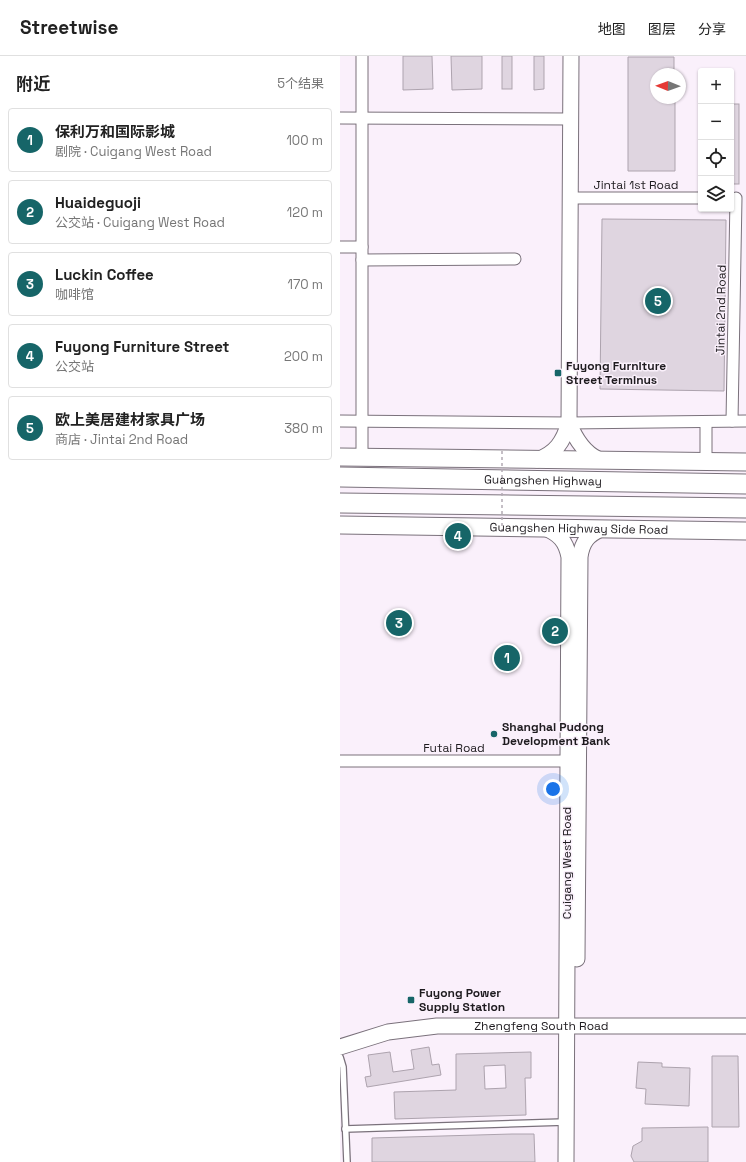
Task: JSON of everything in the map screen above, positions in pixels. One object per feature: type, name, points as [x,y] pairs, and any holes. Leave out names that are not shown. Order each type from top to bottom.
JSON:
[{"type":"highway","name":"Guangshen Highway","points":[[340,477],[746,484]]},
{"type":"highway","name":"Guangshen Highway","points":[[340,503],[746,508]]},
{"type":"main road","points":[[537,460],[557,449],[564,438],[569,424],[571,56]]},
{"type":"main road","points":[[569,424],[582,448],[589,455],[598,459]]},
{"type":"main road","points":[[340,457],[746,462]]},
{"type":"main road","name":"Guangshen Highway Side Road","points":[[340,525],[746,532]]},
{"type":"main road","name":"Cuigang West Road","points":[[545,528],[562,538],[567,546],[574,581],[572,1021],[566,1122],[566,1162]]},
{"type":"main road","name":"Cuigang West Road","points":[[576,1162],[568,761],[574,581],[581,548],[585,540],[601,529]]},
{"type":"main road","name":"Zhengfeng South Road","points":[[340,1037],[380,1024],[423,1017],[746,1026]]},
{"type":"main road","name":"Zhengfeng South Road","points":[[340,1047],[388,1032],[414,1028],[572,1021],[746,1017]]},
{"type":"street","points":[[362,56],[362,457]]},
{"type":"street","points":[[340,118],[571,119]]},
{"type":"street","name":"Jintai 1st Road","points":[[570,198],[698,198]]},
{"type":"street","name":"Jintai 2nd Road","points":[[732,421],[738,198]]},
{"type":"street","points":[[340,247],[362,247]]},
{"type":"street","points":[[362,260],[515,259]]},
{"type":"street","points":[[340,422],[569,424],[746,421]]},
{"type":"street","points":[[706,422],[706,461]]},
{"type":"street","name":"Futai Road","points":[[340,761],[568,761]]},
{"type":"lane","points":[[340,1057],[343,1067],[347,1162]]},
{"type":"lane","points":[[346,1129],[566,1122]]},
{"type":"path","points":[[502,451],[502,535]]},
{"type":"building","points":[[403,56],[432,56],[433,89],[403,90]]},
{"type":"building","points":[[451,56],[482,56],[482,89],[452,90]]},
{"type":"building","points":[[502,56],[512,56],[512,89],[502,89]]},
{"type":"building","points":[[534,56],[544,56],[544,89],[534,90]]},
{"type":"building","points":[[628,57],[674,57],[674,68],[650,68],[650,104],[675,104],[675,171],[628,171]]},
{"type":"building","points":[[734,104],[739,104],[739,184],[734,184]]},
{"type":"building","points":[[602,219],[726,220],[724,391],[600,389]]},
{"type":"building","points":[[429,1047],[432,1065],[439,1064],[441,1075],[367,1087],[365,1077],[371,1076],[368,1055],[390,1052],[393,1072],[414,1069],[411,1050]]},
{"type":"building","points":[[531,1052],[531,1078],[525,1078],[526,1115],[395,1119],[394,1092],[456,1090],[456,1054]],"holes":[[[505,1065],[506,1088],[485,1089],[484,1066]]]},
{"type":"building","points":[[712,1056],[738,1056],[739,1127],[712,1127]]},
{"type":"building","points":[[638,1062],[662,1063],[662,1067],[690,1068],[689,1106],[645,1104],[646,1089],[636,1088]]},
{"type":"building","points":[[708,1127],[708,1162],[634,1162],[631,1156],[633,1146],[642,1141],[642,1128]]},
{"type":"building","points":[[534,1134],[535,1162],[372,1162],[372,1138]]},
{"type":"place","name":"欧上美居建材家具广场","points":[[658,301]]},
{"type":"place","name":"Fuyong Furniture Street Terminus","points":[[558,373]]},
{"type":"place","name":"Fuyong Furniture Street","points":[[458,536]]},
{"type":"place","name":"Luckin Coffee","points":[[399,623]]},
{"type":"place","name":"Huaideguoji","points":[[555,631]]},
{"type":"place","name":"保利万和国际影城","points":[[507,658]]},
{"type":"place","name":"Shanghai Pudong Development Bank","points":[[494,734]]},
{"type":"place","name":"Fuyong Power Supply Station","points":[[411,1000]]}]
